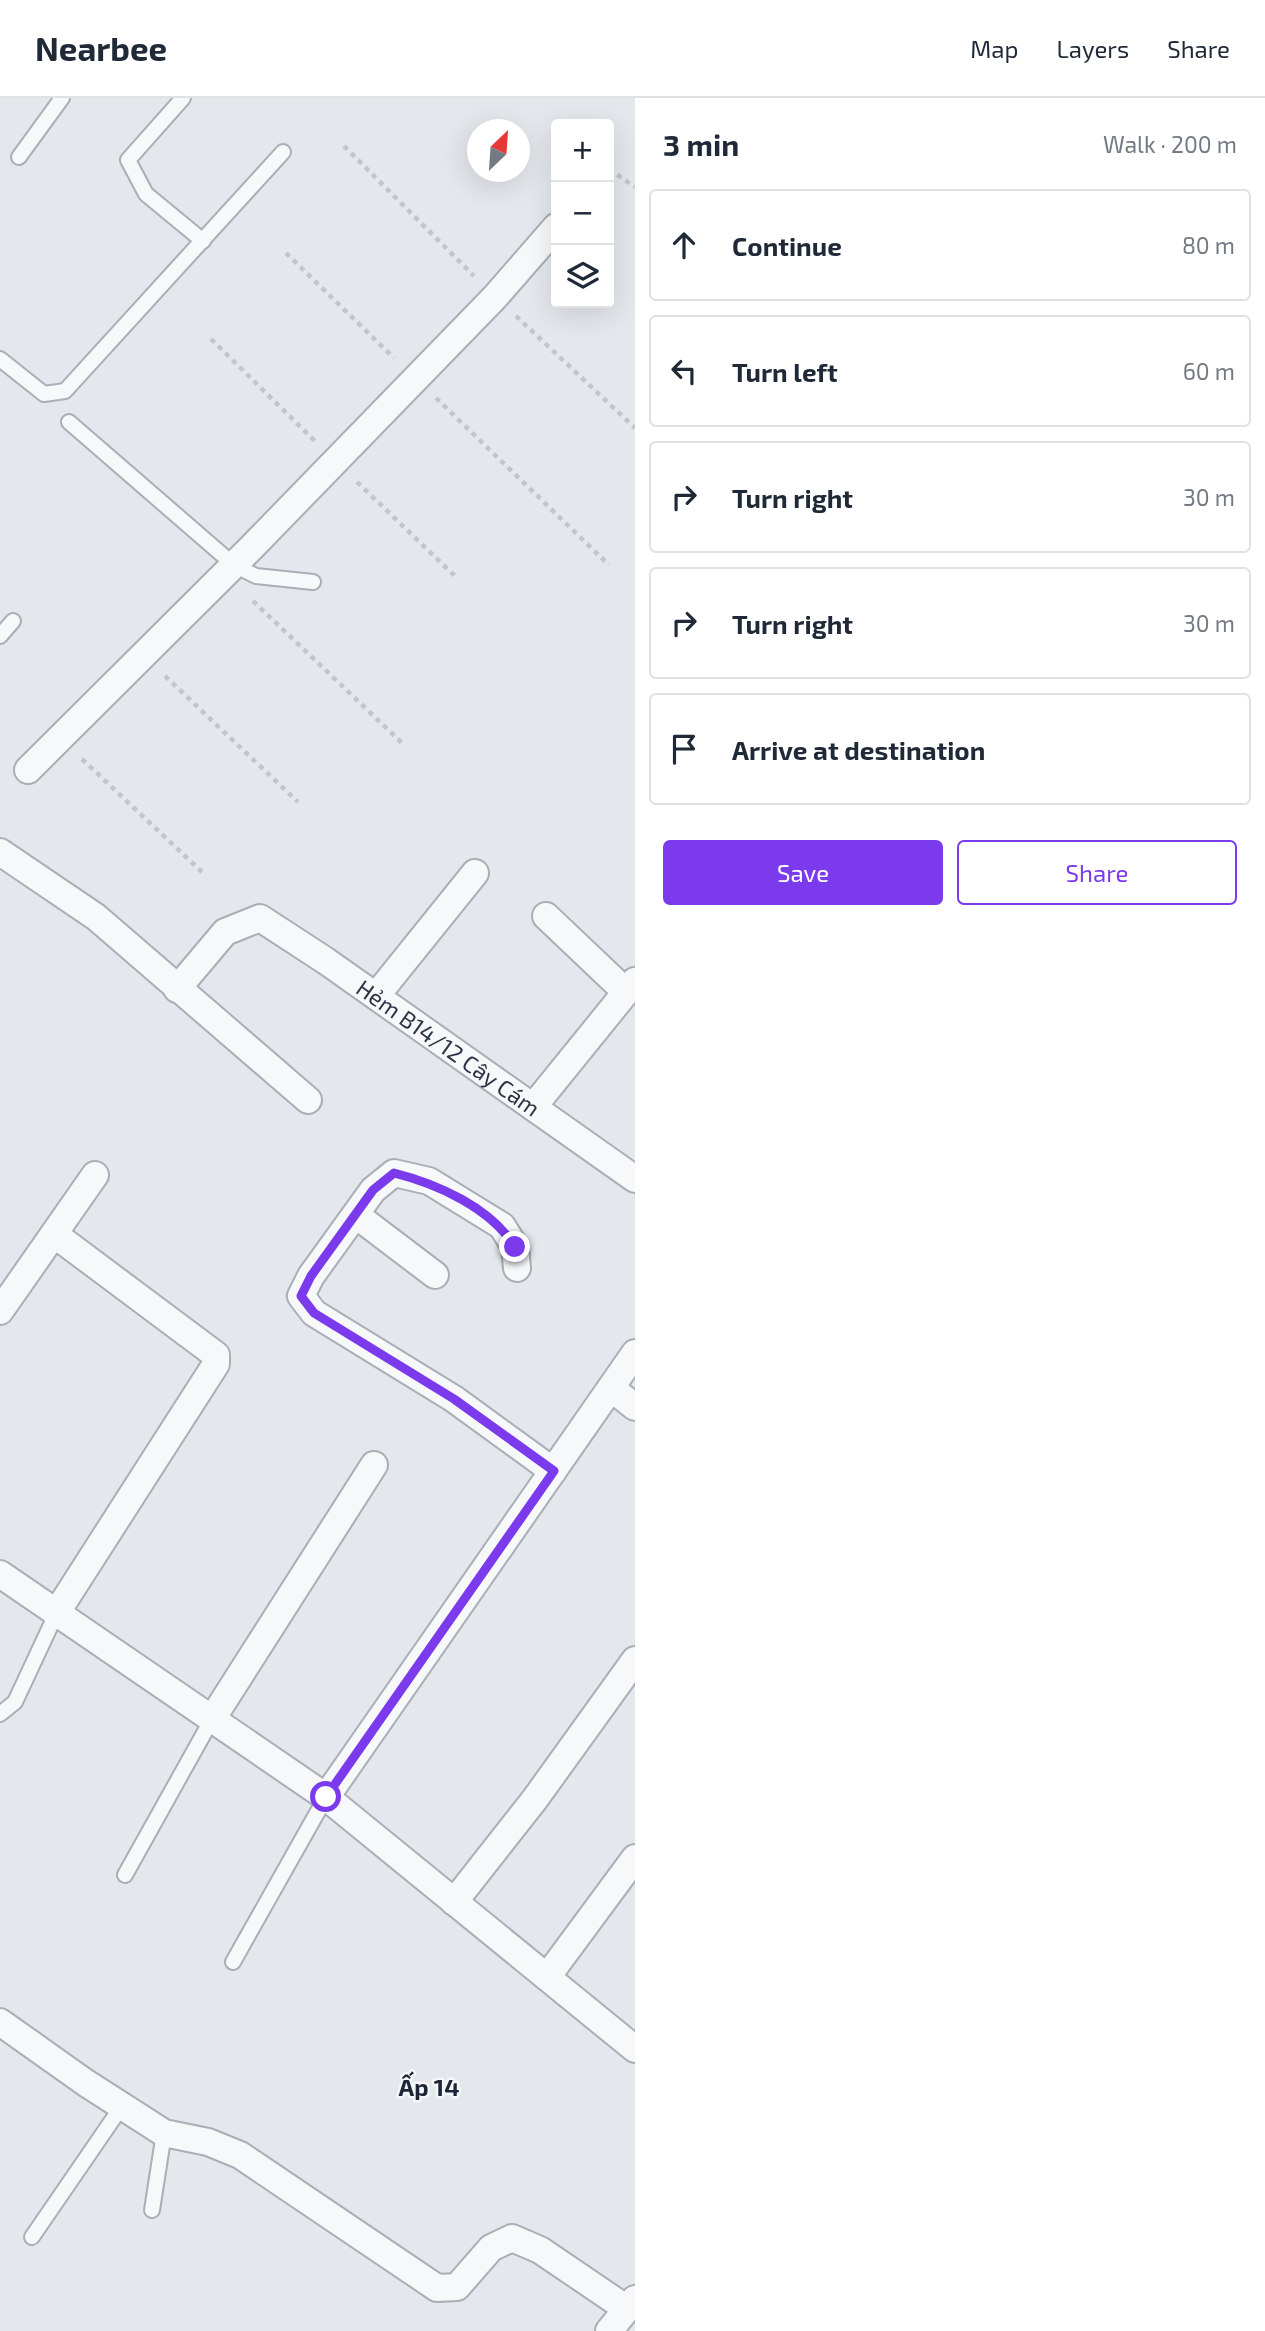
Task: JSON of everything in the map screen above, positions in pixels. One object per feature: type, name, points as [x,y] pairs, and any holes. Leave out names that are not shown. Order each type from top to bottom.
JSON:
[{"type":"street","points":[[28,770],[416,379],[495,297],[551,233]]},
{"type":"street","points":[[0,852],[96,917],[308,1100]]},
{"type":"street","points":[[376,996],[475,873]]},
{"type":"street","points":[[533,1107],[631,987],[546,916]]},
{"type":"street","name":"Hẻm B14/12 Cây Cám","points":[[177,989],[225,932],[260,918],[376,996],[635,1179]]},
{"type":"street","points":[[517,1268],[515,1247],[502,1226],[429,1181],[394,1173],[373,1190],[311,1276],[301,1296],[314,1313],[454,1399],[554,1471]]},
{"type":"street","points":[[0,1311],[95,1175]]},
{"type":"street","points":[[356,1215],[435,1276]]},
{"type":"street","points":[[54,1234],[216,1355],[216,1364],[57,1612]]},
{"type":"street","points":[[326,1797],[635,1353]]},
{"type":"street","points":[[611,1388],[635,1407]]},
{"type":"street","points":[[212,1719],[374,1465]]},
{"type":"street","points":[[0,1574],[326,1797],[635,2049]]},
{"type":"street","points":[[454,1902],[535,1799],[635,1660]]},
{"type":"street","points":[[547,1977],[635,1858]]},
{"type":"street","points":[[0,2022],[164,2133],[208,2142],[240,2155],[437,2288],[457,2287],[491,2248],[512,2238],[540,2250],[631,2304],[609,2331]]},
{"type":"lane","points":[[19,156],[62,98]]},
{"type":"lane","points":[[183,98],[128,160],[146,194],[203,241]]},
{"type":"lane","points":[[0,359],[44,394],[65,391],[283,152]]},
{"type":"lane","points":[[69,422],[229,569],[256,576],[313,582]]},
{"type":"lane","points":[[0,636],[13,621]]},
{"type":"lane","points":[[0,1714],[15,1702],[57,1612]]},
{"type":"lane","points":[[125,1875],[212,1719]]},
{"type":"lane","points":[[233,1962],[326,1797]]},
{"type":"lane","points":[[32,2237],[122,2106]]},
{"type":"lane","points":[[152,2210],[164,2133]]},
{"type":"path","points":[[344,146],[495,297],[635,428]]},
{"type":"path","points":[[614,172],[635,187]]},
{"type":"path","points":[[286,253],[609,565]]},
{"type":"path","points":[[211,339],[457,578]]},
{"type":"path","points":[[229,569],[402,743]]},
{"type":"path","points":[[144,656],[298,802]]},
{"type":"path","points":[[61,739],[202,872]]},
{"type":"district","name":"Ấp 14","points":[[429,2086]]},
{"type":"route","points":[[326,1797],[554,1471],[454,1399],[314,1313],[301,1296],[311,1276],[373,1190],[394,1173],[429,1181],[502,1226],[515,1247]]}]
